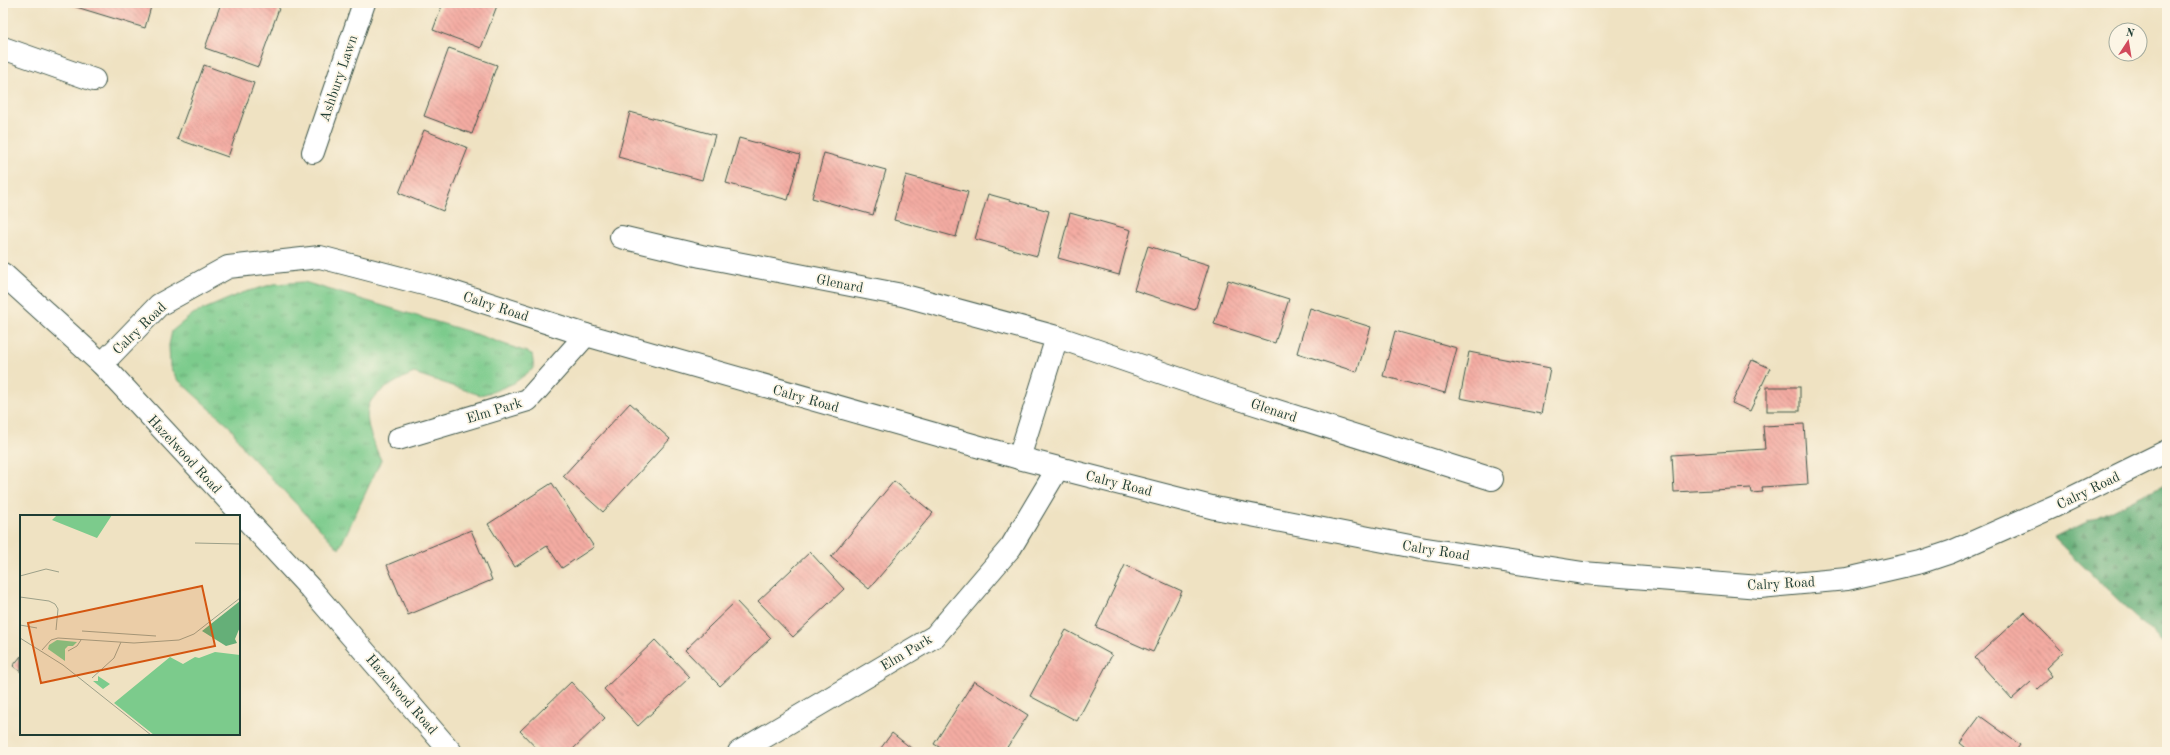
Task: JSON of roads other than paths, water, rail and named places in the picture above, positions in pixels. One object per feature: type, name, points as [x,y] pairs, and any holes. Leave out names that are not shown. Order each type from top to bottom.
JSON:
[{"type":"main road","name":"Ashbury Lawn","points":[[313,152],[364,3]]},
{"type":"main road","points":[[3,48],[94,80]]},
{"type":"main road","name":"Glenard","points":[[621,237],[701,256],[902,295],[1057,337],[1227,395],[1492,479]]},
{"type":"main road","name":"Calry Road","points":[[102,364],[159,304],[228,267],[320,257],[443,289],[586,335],[1019,458],[1215,508],[1420,548],[1582,573],[1760,587],[1847,578],[1921,562],[1951,552],[2055,506],[2167,451]]},
{"type":"main road","name":"Hazelwood Road","points":[[3,274],[102,364],[310,588],[451,752]]},
{"type":"main road","name":"Elm Park","points":[[398,439],[528,400],[586,335]]},
{"type":"main road","points":[[1019,458],[1057,337]]},
{"type":"main road","name":"Elm Park","points":[[739,752],[934,636],[1011,547],[1058,468]]}]
